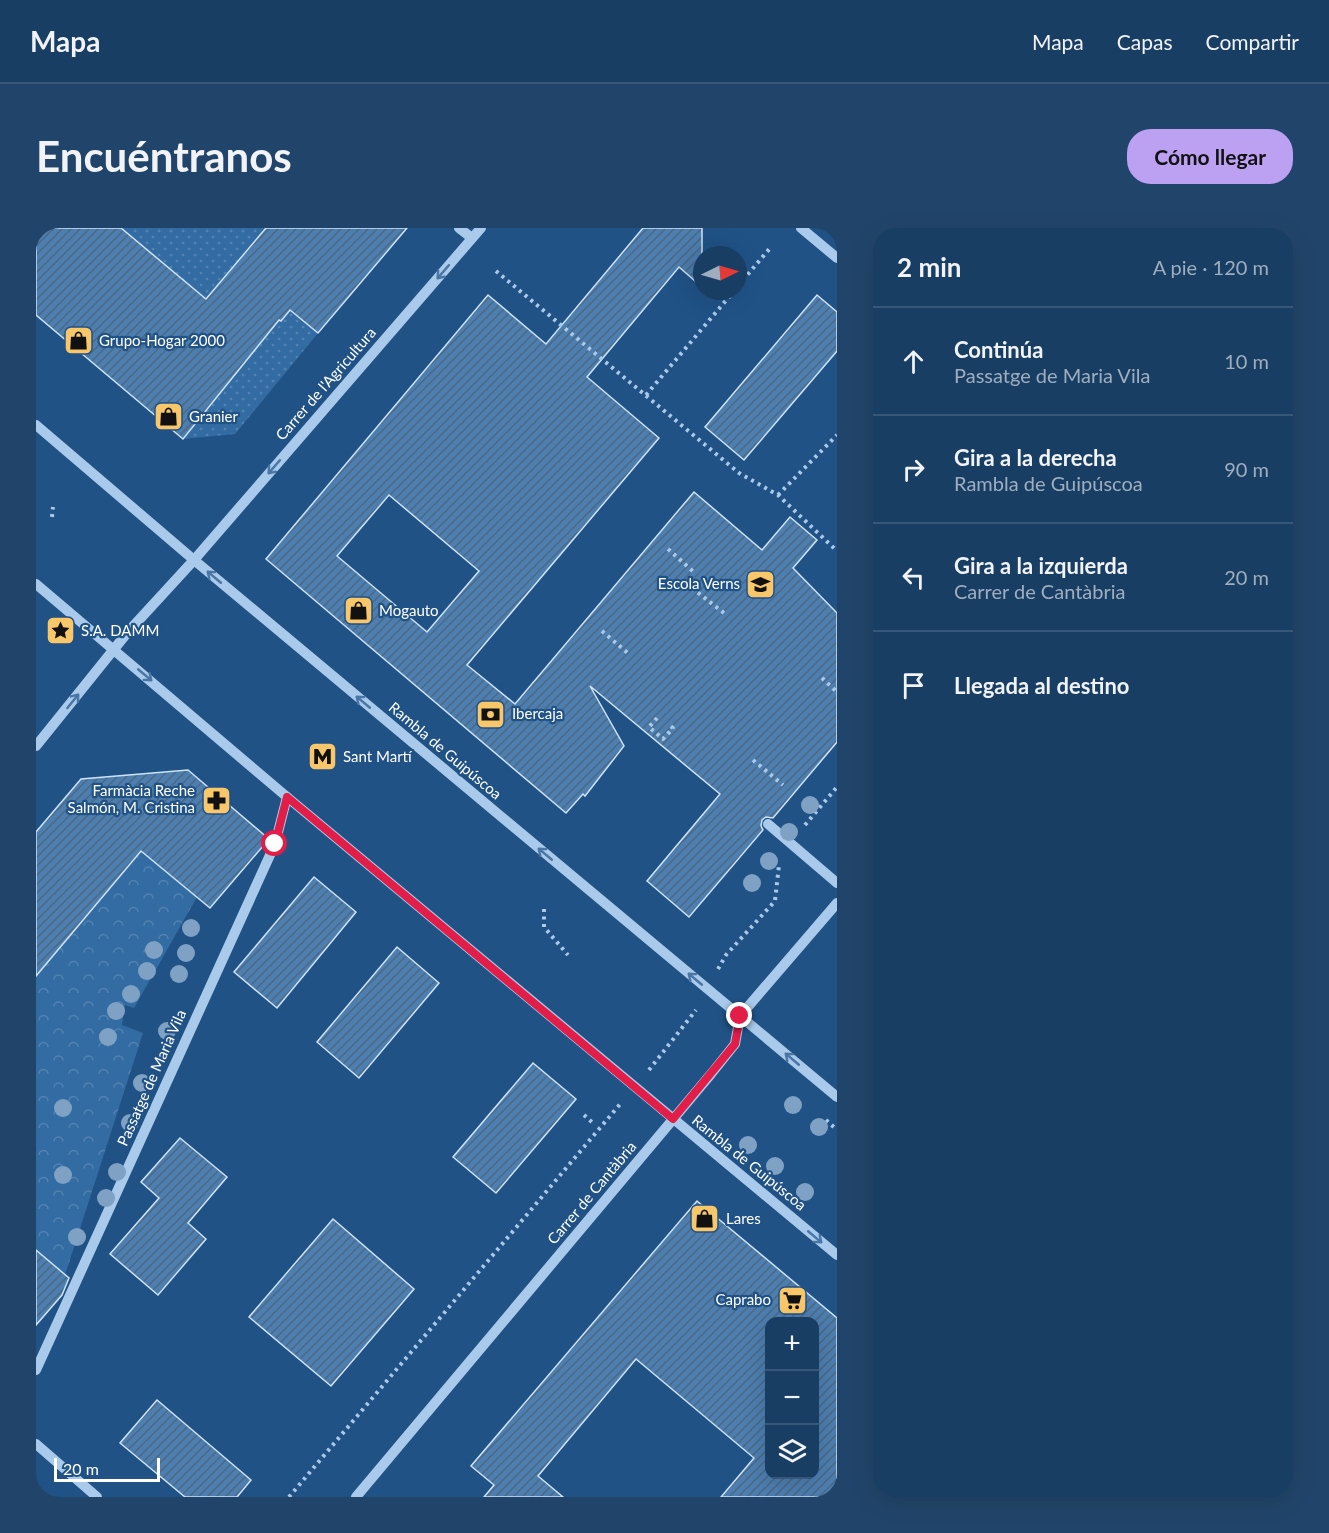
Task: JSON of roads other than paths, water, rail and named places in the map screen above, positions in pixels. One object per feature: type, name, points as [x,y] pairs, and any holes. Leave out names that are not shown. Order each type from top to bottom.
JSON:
[{"type":"street","points":[[459,228],[472,238]]},
{"type":"street","name":"Carrer de l'Agricultura","points":[[115,649],[481,228]]},
{"type":"street","points":[[801,228],[837,258]]},
{"type":"street","name":"Rambla de Guipúscoa","points":[[36,425],[194,560],[837,1097]]},
{"type":"street","name":"Rambla de Guipúscoa","points":[[36,584],[287,797],[837,1255]]},
{"type":"street","points":[[36,746],[115,649]]},
{"type":"street","name":"Passatge de Maria Vila","points":[[36,1370],[275,844],[287,797]]},
{"type":"street","points":[[768,824],[837,883]]},
{"type":"street","name":"Carrer de Cantàbria","points":[[356,1497],[735,1044],[740,1016],[837,903]]},
{"type":"street","points":[[36,1444],[97,1497]]},
{"type":"place","name":"Grupo-Hogar 2000","points":[[78,341]]},
{"type":"place","name":"Granier","points":[[168,417]]},
{"type":"place","name":"Escola Verns","points":[[761,584]]},
{"type":"place","name":"Mogauto","points":[[358,611]]},
{"type":"place","name":"S.A. DAMM","points":[[60,631]]},
{"type":"place","name":"Ibercaja","points":[[491,714]]},
{"type":"place","name":"Sant Martí","points":[[322,757]]},
{"type":"place","name":"Farmàcia Reche Salmón, M. Cristina","points":[[216,800]]},
{"type":"place","name":"Lares","points":[[705,1219]]},
{"type":"place","name":"Caprabo","points":[[792,1300]]}]
